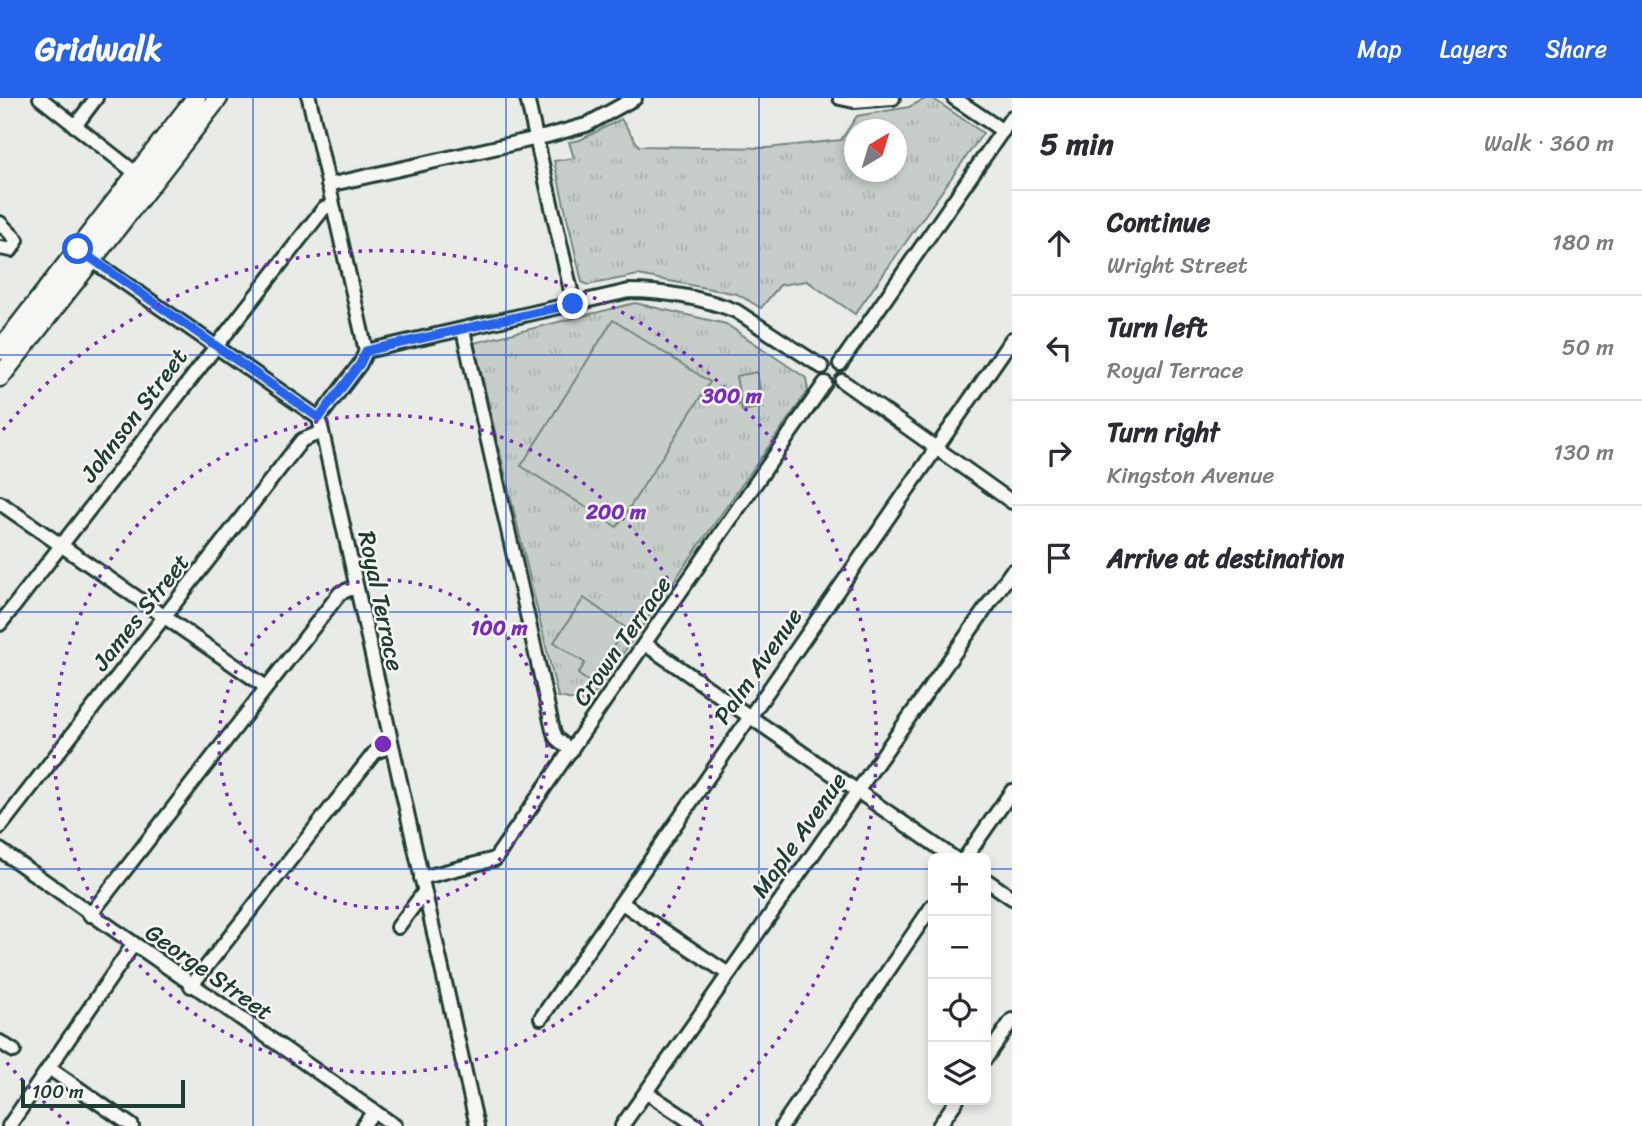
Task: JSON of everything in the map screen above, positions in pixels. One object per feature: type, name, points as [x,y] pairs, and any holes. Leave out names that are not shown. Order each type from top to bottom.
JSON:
[{"type":"main road","points":[[0,377],[85,255],[137,174],[196,98]]},
{"type":"main road","points":[[0,350],[85,255],[218,98]]},
{"type":"street","points":[[40,98],[137,174]]},
{"type":"street","points":[[75,126],[96,98]]},
{"type":"street","points":[[85,255],[319,418],[360,364],[366,351],[309,98]]},
{"type":"street","points":[[527,98],[573,304]]},
{"type":"street","points":[[328,185],[537,139],[586,125],[635,98]]},
{"type":"street","points":[[840,98],[854,101],[893,98]]},
{"type":"street","points":[[954,98],[1003,131]]},
{"type":"street","points":[[840,364],[1012,117]]},
{"type":"street","name":"Johnson Street","points":[[0,624],[214,345],[324,208],[333,206]]},
{"type":"street","points":[[0,223],[18,240],[11,250],[0,248]]},
{"type":"street","points":[[366,351],[629,291],[642,291],[736,310],[822,367]]},
{"type":"street","points":[[463,330],[553,730],[556,738],[571,751]]},
{"type":"street","name":"Palm Avenue","points":[[541,1018],[1012,339]]},
{"type":"street","points":[[822,367],[830,362],[840,364]]},
{"type":"street","points":[[822,367],[821,376],[825,383],[835,385],[842,381],[844,373],[840,364]]},
{"type":"street","points":[[842,381],[1012,502]]},
{"type":"street","name":"Crown Terrace","points":[[421,878],[495,859],[825,383]]},
{"type":"street","name":"Royal Terrace","points":[[319,418],[477,1126]]},
{"type":"street","name":"James Street","points":[[0,827],[302,440],[322,432]]},
{"type":"street","points":[[0,503],[266,687]]},
{"type":"street","name":"Maple Avenue","points":[[622,1126],[1012,571]]},
{"type":"street","points":[[90,915],[340,593],[356,587]]},
{"type":"street","points":[[645,644],[947,853]]},
{"type":"street","points":[[191,986],[375,752],[391,746]]},
{"type":"street","points":[[969,853],[1012,791]]},
{"type":"street","name":"George Street","points":[[0,850],[395,1126]]},
{"type":"street","points":[[991,883],[1012,898]]},
{"type":"street","points":[[398,927],[424,892]]},
{"type":"street","points":[[622,903],[727,973]]},
{"type":"street","points":[[782,1126],[928,912]]},
{"type":"street","points":[[9,1126],[134,946]]},
{"type":"street","points":[[991,1051],[1012,1020]]},
{"type":"street","points":[[0,1042],[14,1051]]},
{"type":"street","points":[[49,1068],[132,1126]]},
{"type":"street","points":[[646,1092],[697,1126]]},
{"type":"street","points":[[939,1126],[954,1105]]},
{"type":"street","points":[[363,1126],[374,1111]]},
{"type":"green space","points":[[932,98],[983,133],[855,314],[807,281],[780,285],[761,308],[737,294],[638,275],[588,285],[582,282],[554,161],[574,158],[569,142],[580,140],[621,119],[639,146],[767,148],[841,140],[844,136],[844,182],[907,182],[907,119],[855,119],[857,116],[909,107]]},
{"type":"green space","points":[[635,303],[726,324],[806,378],[808,391],[588,703],[558,697],[474,343]]},
{"type":"green space","points":[[613,320],[710,382],[617,527],[521,466]]},
{"type":"green space","points":[[757,372],[763,407],[742,411],[736,376]]},
{"type":"green space","points":[[584,598],[626,628],[589,682],[578,674],[585,663],[554,642]]},
{"type":"route","points":[[78,249],[319,418],[360,364],[366,351],[573,304]]}]
